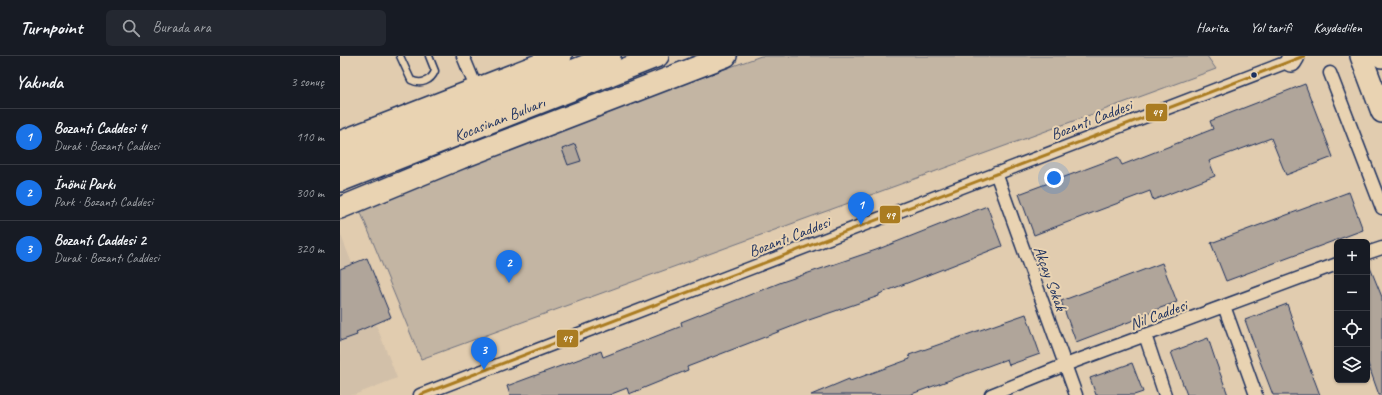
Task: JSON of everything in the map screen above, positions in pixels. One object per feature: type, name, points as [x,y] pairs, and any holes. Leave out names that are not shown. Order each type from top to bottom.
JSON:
[{"type":"highway","points":[[340,142],[477,90],[561,56]]},
{"type":"highway","name":"Kocasinan Bulvarı","points":[[340,162],[610,56]]},
{"type":"highway","name":"Kocasinan Bulvarı","points":[[340,181],[658,56]]},
{"type":"highway","points":[[603,103],[690,56]]},
{"type":"highway","points":[[340,208],[461,158],[726,56]]},
{"type":"highway","points":[[1361,56],[1379,104]]},
{"type":"highway","points":[[1379,104],[1375,79],[1382,63]]},
{"type":"street","points":[[463,56],[477,90]]},
{"type":"street","name":"Bozantı Caddesi","points":[[420,395],[1296,58]]},
{"type":"street","points":[[1330,74],[1382,208]]},
{"type":"street","name":"Akçay Sokak","points":[[996,173],[1076,395]]},
{"type":"street","points":[[1370,252],[1382,248]]},
{"type":"street","name":"Nil Caddesi","points":[[991,395],[1065,365],[1334,265]]},
{"type":"street","points":[[1224,306],[1256,395]]},
{"type":"street","points":[[1145,335],[1165,395]]},
{"type":"lane","points":[[400,56],[411,80],[419,83],[428,80],[435,71],[429,56]]},
{"type":"shaded area","points":[[761,56],[1207,56],[1216,69],[421,359],[359,208],[633,102]]},
{"type":"shaded area","points":[[340,233],[397,378],[354,395],[340,395]]},
{"type":"building","points":[[1305,84],[1333,157],[1286,175],[1271,138],[1209,161],[1215,176],[1153,200],[1150,191],[1034,235],[1019,194],[1118,157],[1122,165],[1213,129],[1210,121]]},
{"type":"building","points":[[575,144],[581,161],[568,165],[562,149]]},
{"type":"building","points":[[1349,192],[1363,230],[1339,239],[1334,239],[1334,241],[1226,281],[1211,243]]},
{"type":"building","points":[[987,206],[1002,246],[879,294],[879,296],[809,320],[687,367],[688,370],[629,394],[627,388],[609,395],[510,395],[507,386],[601,351],[603,357],[682,326],[681,322],[782,282],[876,250]]},
{"type":"building","points":[[367,258],[391,317],[356,332],[357,335],[340,341],[340,269]]},
{"type":"building","points":[[1162,263],[1177,302],[1076,342],[1061,301]]},
{"type":"building","points":[[1370,267],[1382,297],[1382,395],[1379,395],[1370,370]]},
{"type":"building","points":[[1287,304],[1320,395],[1273,395],[1258,356],[1245,320]]},
{"type":"building","points":[[1026,314],[1040,354],[1009,365],[1007,359],[909,395],[811,395],[849,379],[850,381],[910,359],[909,355]]},
{"type":"building","points":[[1208,338],[1228,395],[1187,395],[1171,352]]},
{"type":"building","points":[[1132,363],[1143,392],[1134,395],[1096,395],[1090,378]]},
{"type":"transit line","name":"49","points":[[420,395],[1304,56]]},
{"type":"place","name":"Bozantı Caddesi 4","points":[[861,225]]},
{"type":"place","name":"İnönü Parkı","points":[[509,283]]},
{"type":"place","name":"Bozantı Caddesi 2","points":[[484,370]]}]
